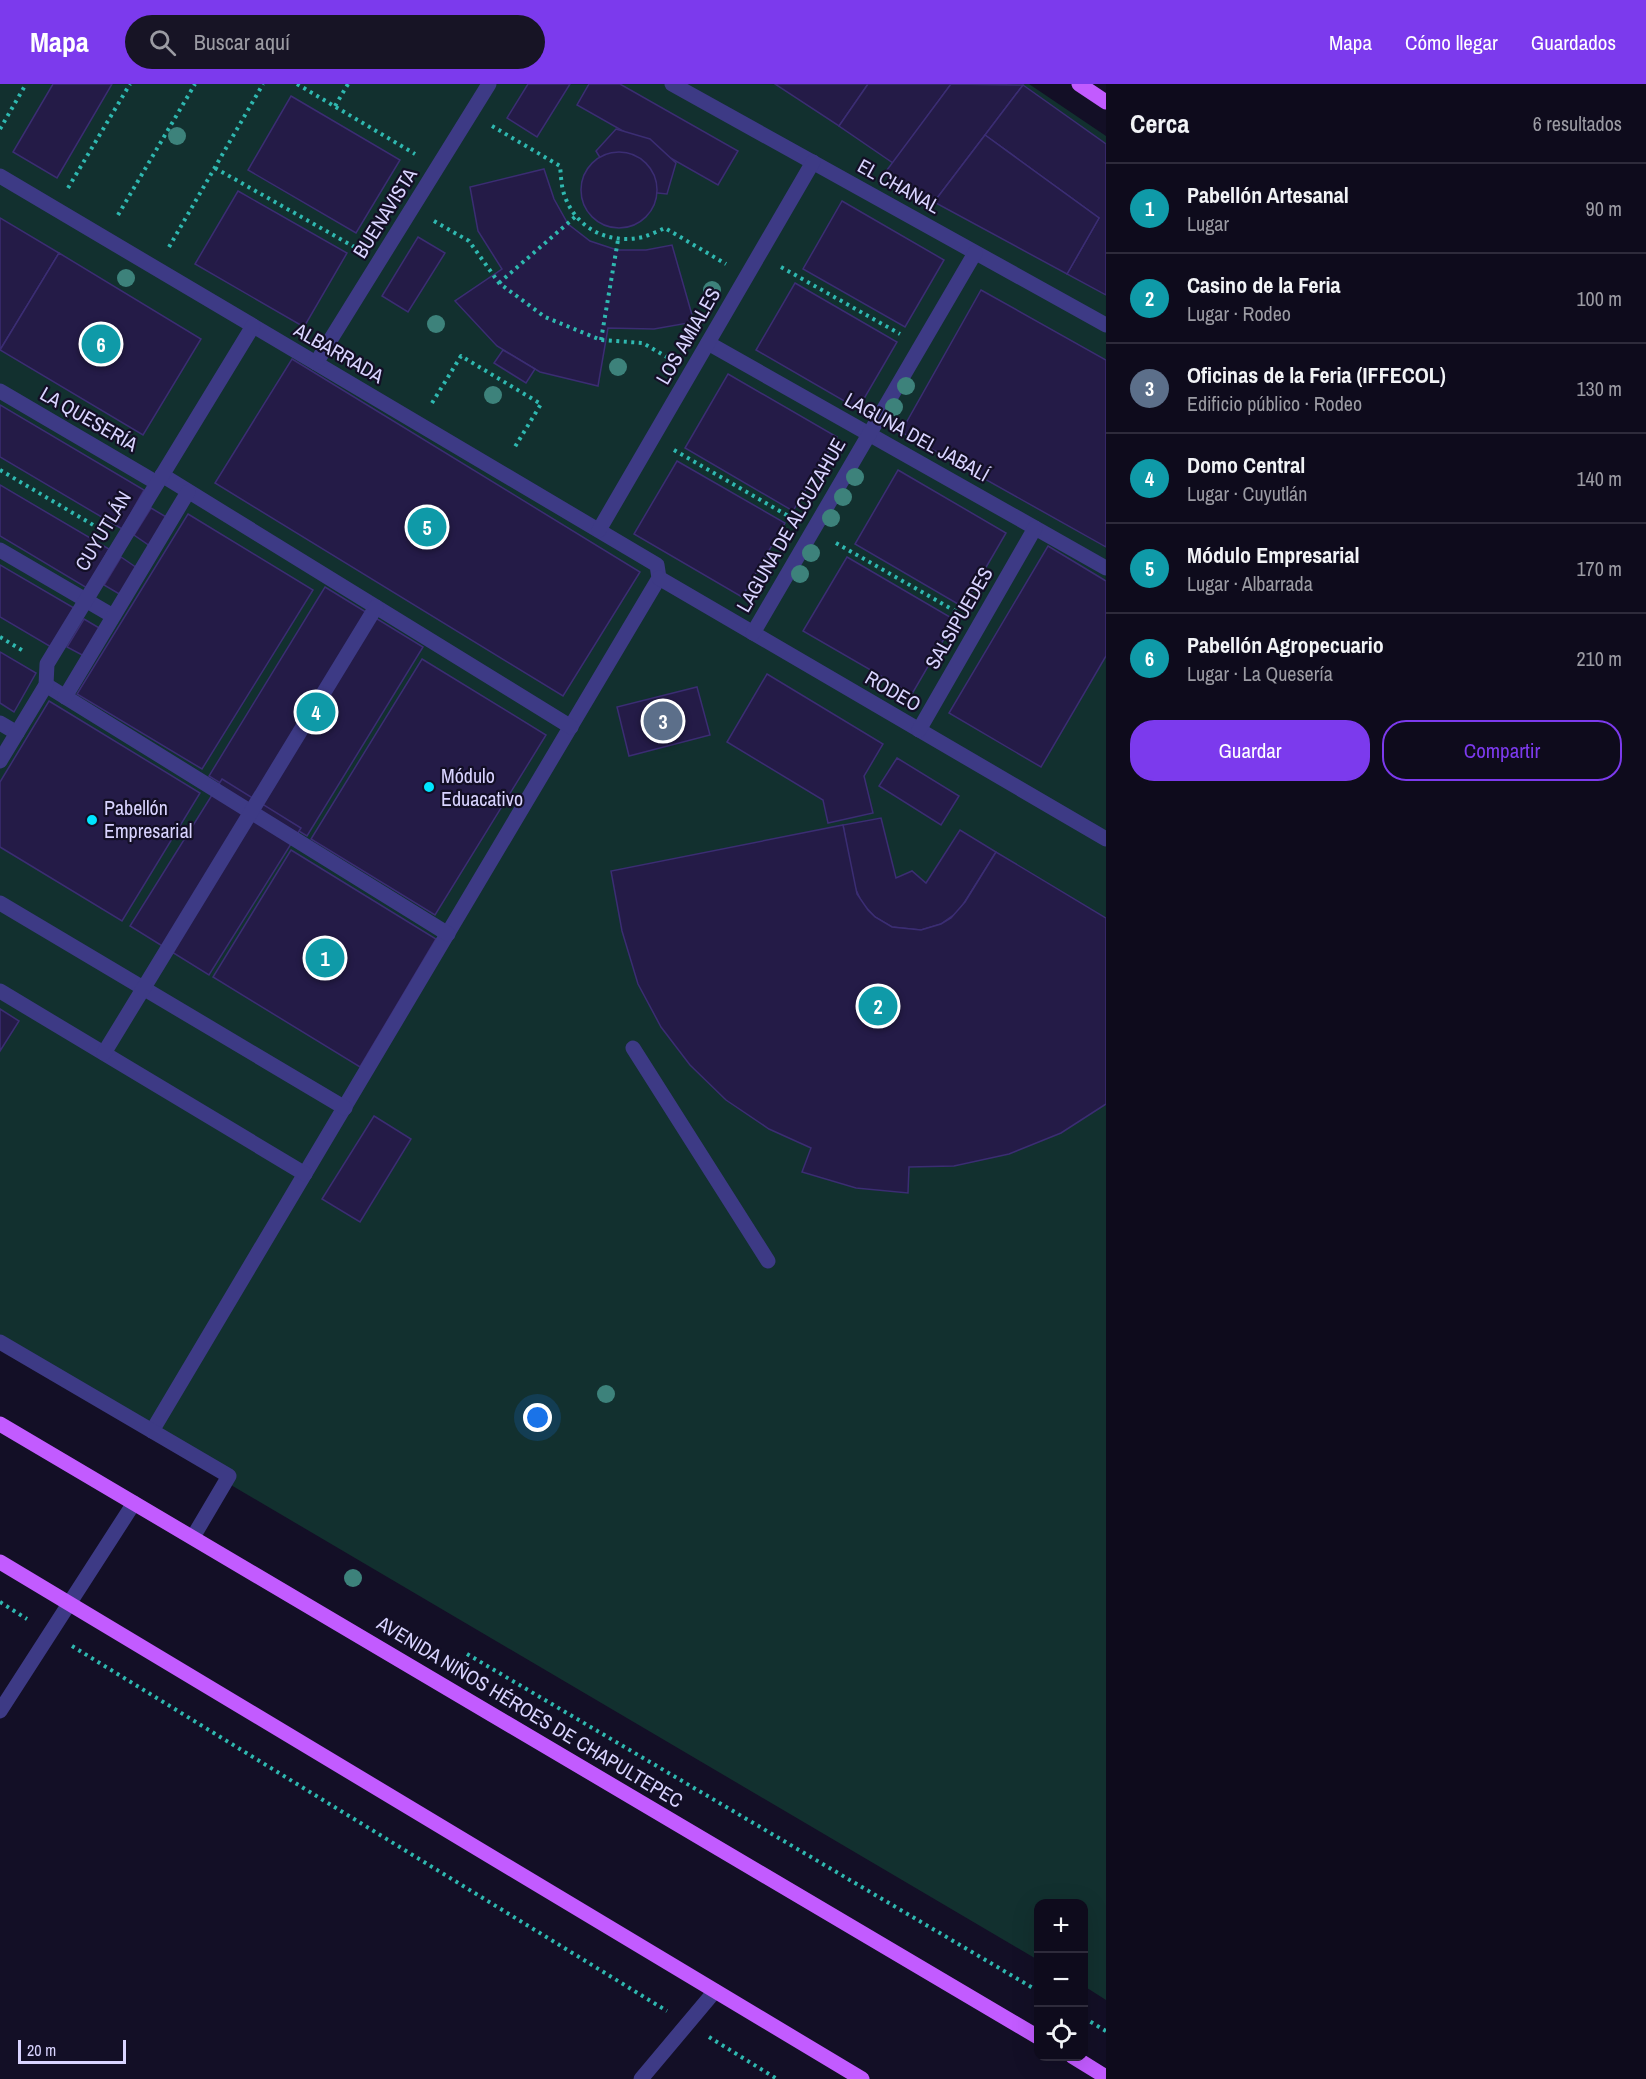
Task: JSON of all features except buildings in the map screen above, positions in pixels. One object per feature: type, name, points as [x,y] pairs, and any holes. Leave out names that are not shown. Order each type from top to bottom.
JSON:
[{"type":"main road","points":[[1079,84],[1106,102]]},
{"type":"main road","name":"AVENIDA NIÑOS HÉROES DE CHAPULTEPEC","points":[[0,1424],[1034,2035]]},
{"type":"main road","points":[[0,1562],[862,2079]]},
{"type":"main road","points":[[1080,2061],[1106,2077]]},
{"type":"street","name":"BUENAVISTA","points":[[316,363],[489,84]]},
{"type":"street","name":"EL CHANAL","points":[[672,84],[1106,325]]},
{"type":"street","name":"LOS AMIALES","points":[[599,530],[813,162]]},
{"type":"street","name":"ALBARRADA","points":[[0,176],[599,530],[658,572]]},
{"type":"street","name":"LAGUNA DE ALCUZAHUE","points":[[753,633],[975,253]]},
{"type":"street","name":"CUYUTLÁN","points":[[0,761],[46,685],[47,664],[253,326]]},
{"type":"street","name":"LAGUNA DEL JABALÍ","points":[[708,344],[1106,568]]},
{"type":"street","name":"LA QUESERÍA","points":[[0,391],[159,479],[189,492],[571,727]]},
{"type":"street","points":[[65,697],[189,492]]},
{"type":"street","name":"SALSIPUEDES","points":[[919,730],[1035,528]]},
{"type":"street","points":[[0,550],[113,616]]},
{"type":"street","name":"RODEO","points":[[658,572],[753,633],[1106,839]]},
{"type":"street","points":[[152,1431],[571,727],[658,572]]},
{"type":"street","points":[[104,1053],[376,607]]},
{"type":"street","points":[[46,685],[448,934]]},
{"type":"street","points":[[0,723],[17,733]]},
{"type":"street","points":[[0,903],[345,1108]]},
{"type":"street","points":[[0,991],[306,1174]]},
{"type":"street","points":[[633,1048],[768,1261]]},
{"type":"street","points":[[0,1342],[229,1476],[193,1537]]},
{"type":"street","points":[[0,1711],[134,1503]]},
{"type":"street","points":[[641,2079],[715,1991]]},
{"type":"path","points":[[0,129],[26,84]]},
{"type":"path","points":[[56,209],[130,84]]},
{"type":"path","points":[[105,238],[195,84]]},
{"type":"path","points":[[156,269],[263,84]]},
{"type":"path","points":[[297,84],[438,167]]},
{"type":"path","points":[[335,106],[348,84]]},
{"type":"path","points":[[471,113],[560,166],[564,194],[575,217],[594,232],[618,240],[644,237],[665,228],[747,276]]},
{"type":"path","points":[[215,168],[379,261]]},
{"type":"path","points":[[412,208],[469,241],[499,283],[545,317],[600,340],[643,343]]},
{"type":"path","points":[[499,283],[575,217]]},
{"type":"path","points":[[600,340],[618,240]]},
{"type":"path","points":[[759,255],[921,346]]},
{"type":"path","points":[[419,424],[462,356],[541,404],[500,472]]},
{"type":"path","points":[[0,470],[122,542]]},
{"type":"path","points":[[0,1602],[777,2079]]},
{"type":"path","points":[[466,1654],[1034,1989]]},
{"type":"path","points":[[1088,2021],[1106,2031]]},
{"type":"green space","points":[[0,84],[1029,84],[1106,136],[1106,2000],[1088,1989],[1088,1899],[1034,1899],[1034,1958],[0,1349]]},
{"type":"place","name":"Pabellón Agropecuario","points":[[101,344]]},
{"type":"place","name":"Módulo Empresarial","points":[[427,527]]},
{"type":"place","name":"Domo Central","points":[[316,712]]},
{"type":"place","name":"Oficinas de la Feria (IFFECOL)","points":[[663,721]]},
{"type":"place","name":"Módulo Eduacativo","points":[[429,787]]},
{"type":"place","name":"Pabellón Empresarial","points":[[92,820]]},
{"type":"place","name":"Pabellón Artesanal","points":[[325,958]]},
{"type":"place","name":"Casino de la Feria","points":[[878,1006]]}]
